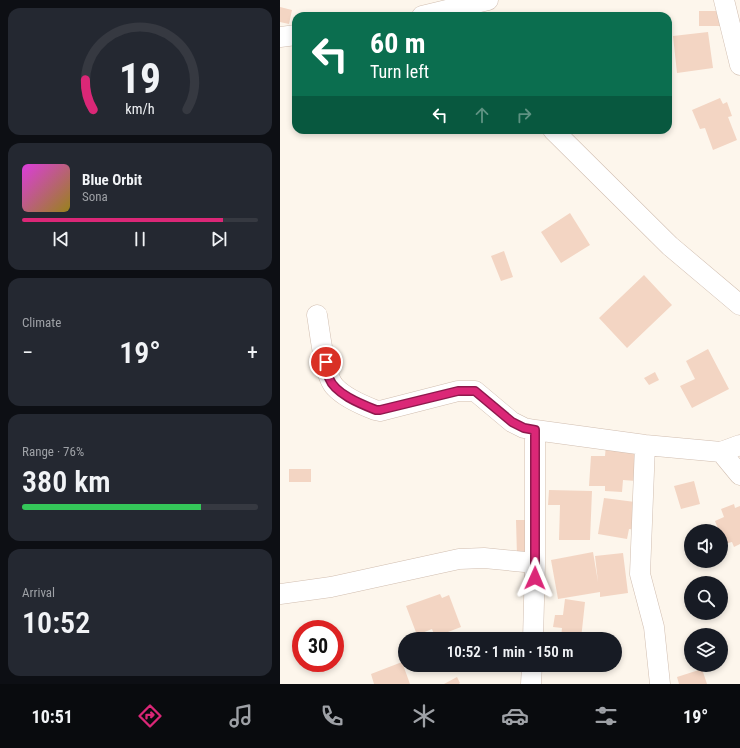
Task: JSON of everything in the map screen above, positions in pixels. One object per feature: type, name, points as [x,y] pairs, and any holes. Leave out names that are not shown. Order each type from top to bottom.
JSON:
[{"type":"street","points":[[438,12],[488,0]]},
{"type":"street","points":[[724,0],[740,65]]},
{"type":"street","points":[[280,37],[292,36]]},
{"type":"street","points":[[557,134],[670,246],[740,305]]},
{"type":"street","points":[[317,315],[329,377],[334,387],[370,408],[380,410],[458,391],[475,391],[512,422],[524,428],[645,445],[721,452],[740,445]]},
{"type":"street","points":[[532,632],[535,563],[535,430]]},
{"type":"street","points":[[645,445],[640,574],[654,626],[660,684]]},
{"type":"street","points":[[721,452],[740,475]]},
{"type":"street","points":[[280,594],[331,587],[459,558],[484,558],[535,563]]},
{"type":"street","points":[[531,684],[532,672]]},
{"type":"building","points":[[280,7],[292,10],[289,24],[280,22]]},
{"type":"building","points":[[699,11],[723,11],[723,26],[699,26]]},
{"type":"building","points":[[708,32],[713,68],[677,73],[673,36]]},
{"type":"building","points":[[720,98],[723,104],[727,102],[732,116],[728,117],[737,140],[713,150],[705,128],[700,129],[692,110]]},
{"type":"building","points":[[570,213],[590,245],[561,263],[541,232]]},
{"type":"building","points":[[504,251],[513,277],[501,281],[491,256]]},
{"type":"building","points":[[644,275],[672,305],[627,348],[599,318]]},
{"type":"building","points":[[708,349],[729,389],[692,408],[680,386],[695,379],[686,361]]},
{"type":"building","points":[[655,372],[659,380],[649,385],[644,378]]},
{"type":"building","points":[[606,445],[639,447],[636,481],[623,480],[622,492],[605,491],[605,486],[589,486],[591,456],[605,456]]},
{"type":"building","points":[[289,469],[311,469],[311,482],[289,482]]},
{"type":"building","points":[[694,481],[700,504],[681,509],[674,486]]},
{"type":"building","points":[[549,490],[592,491],[590,540],[559,540],[560,505],[548,505]]},
{"type":"building","points":[[604,498],[635,502],[637,530],[629,529],[627,539],[598,534]]},
{"type":"building","points":[[734,504],[735,508],[740,506],[740,544],[734,547],[732,542],[728,543],[728,524],[716,524],[715,521],[724,517],[721,509]]},
{"type":"building","points":[[516,520],[529,520],[530,555],[517,556]]},
{"type":"building","points":[[593,552],[598,582],[595,556],[623,553],[628,593],[600,597],[600,592],[558,599],[551,560]]},
{"type":"building","points":[[440,594],[442,598],[449,595],[461,627],[448,632],[433,632],[432,629],[424,632],[416,632],[406,606]]},
{"type":"building","points":[[565,599],[585,602],[582,632],[562,632],[562,628],[553,627],[555,615],[563,615]]},
{"type":"building","points":[[398,664],[398,672],[406,672],[410,684],[374,684],[371,674]]},
{"type":"building","points":[[693,672],[703,672],[707,684],[679,684],[677,677]]},
{"type":"building","points":[[457,677],[460,683],[459,684],[444,684]]},
{"type":"route","points":[[326,362],[329,377],[334,387],[342,393],[376,410],[458,391],[475,391],[482,395],[489,403],[512,422],[524,428],[535,430],[535,578]]}]
